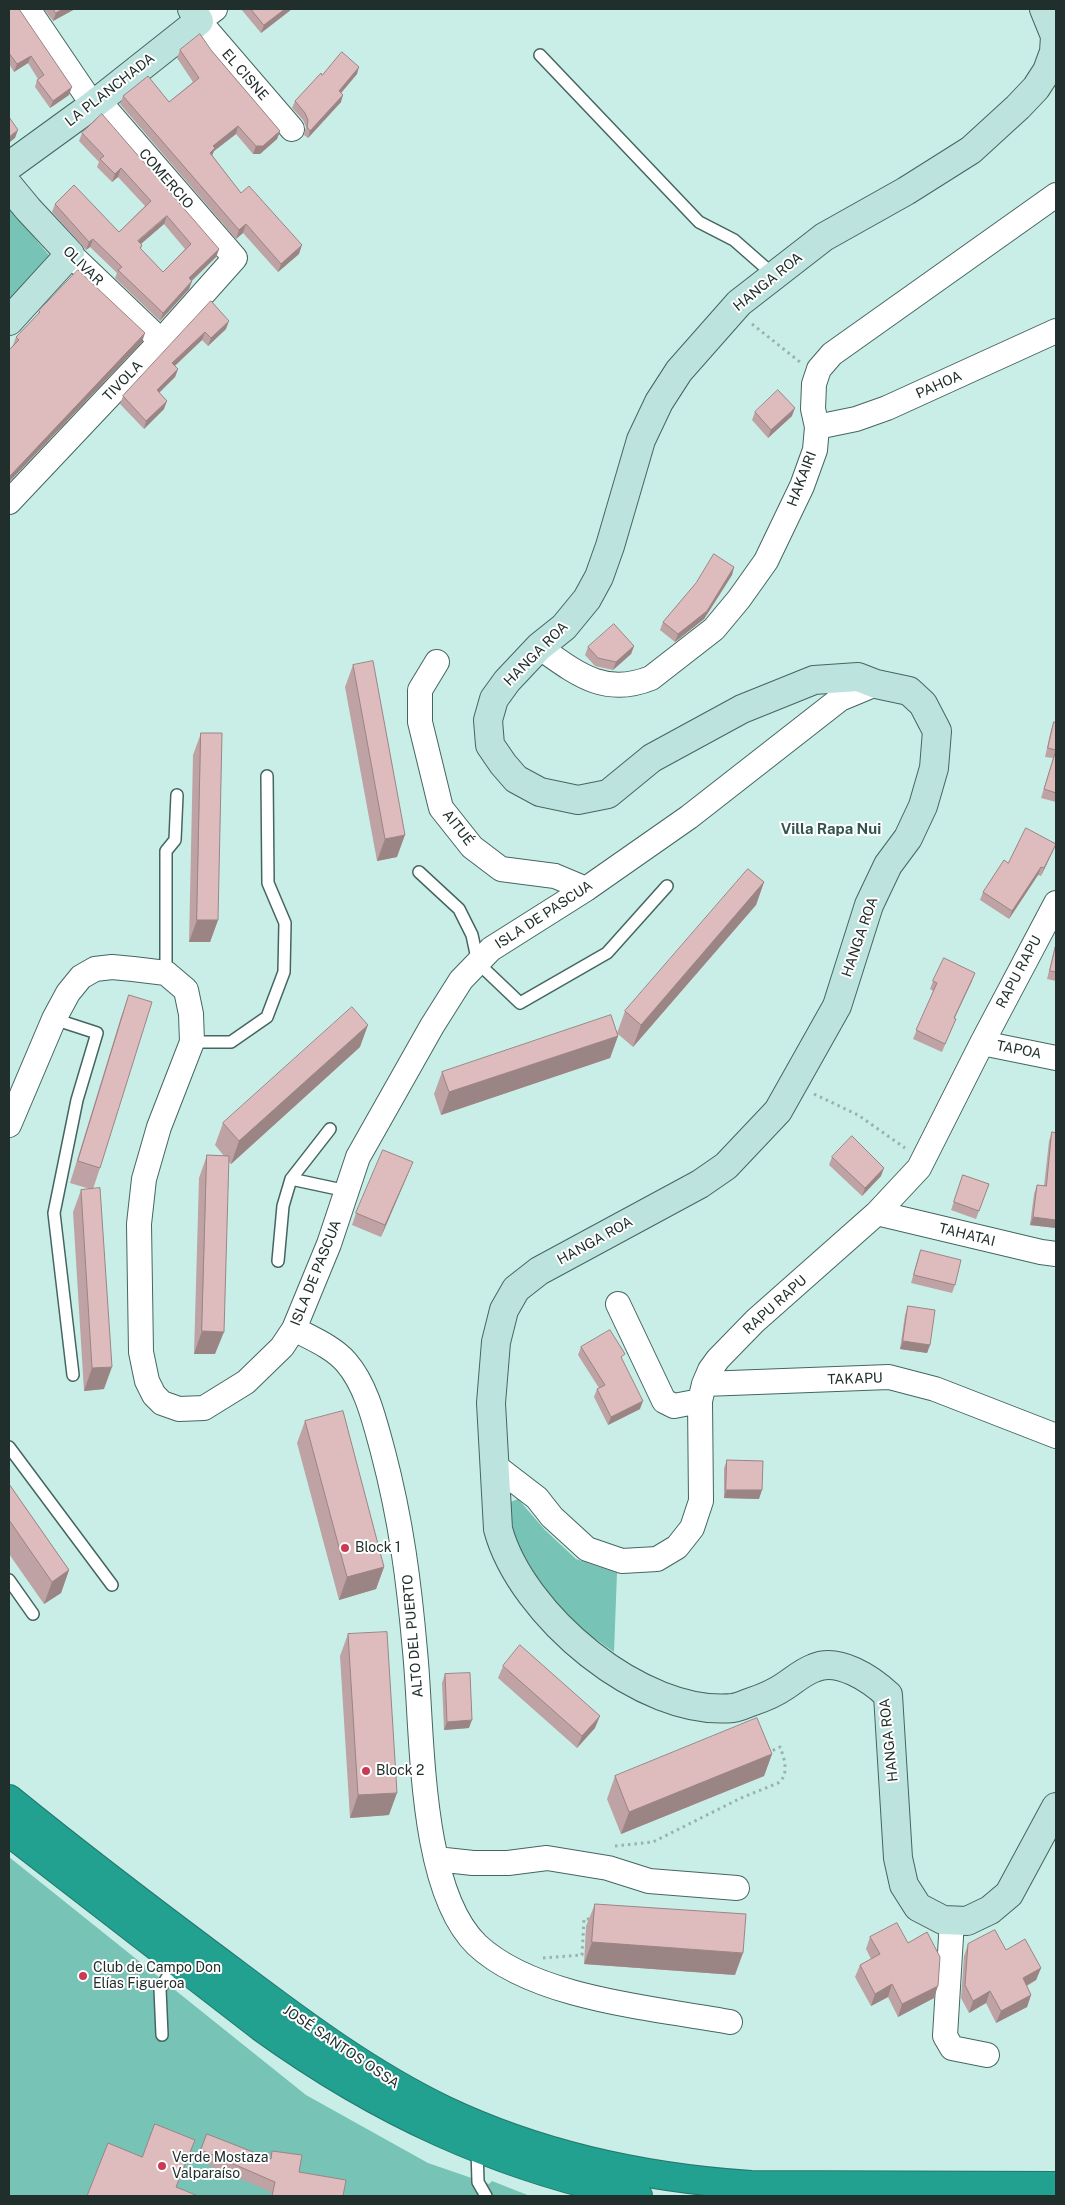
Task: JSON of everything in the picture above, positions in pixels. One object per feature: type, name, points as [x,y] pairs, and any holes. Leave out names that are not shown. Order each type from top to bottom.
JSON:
[{"type":"highway","name":"JOSÉ SANTOS OSSA","points":[[9,1799],[203,1950],[357,2062],[445,2110],[492,2130],[587,2161],[660,2176],[709,2182],[751,2185],[1056,2186]]},
{"type":"highway","name":"JOSÉ SANTOS OSSA","points":[[9,1832],[261,2027],[337,2079],[410,2119],[579,2190],[638,2196]]},
{"type":"street","name":"COMERCIO","points":[[28,9],[95,102],[235,258]]},
{"type":"street","name":"HANGA ROA","points":[[1044,9],[1055,36],[1054,52],[1047,71],[1036,88],[1018,107],[971,150],[906,191],[824,237],[734,309],[679,371],[659,402],[641,440],[599,578],[587,599],[570,620],[539,647],[507,681],[494,699],[488,720],[490,745],[503,764],[516,778],[540,792],[578,800],[608,794],[652,758],[742,709],[814,680],[858,677],[876,684],[909,691],[924,704],[938,731],[934,768],[923,806],[908,838],[888,865],[869,905],[837,1006],[778,1111],[726,1166],[700,1184],[539,1271],[516,1289],[504,1310],[496,1342],[491,1403],[498,1529],[503,1547],[534,1598],[571,1638],[592,1656],[622,1677],[662,1698],[700,1707],[734,1708],[766,1697],[815,1667],[834,1666],[854,1670],[876,1683],[888,1695],[898,1858],[904,1885],[918,1907],[943,1920],[967,1921],[990,1910],[1009,1894],[1056,1807]]},
{"type":"street","name":"LA PLANCHADA","points":[[9,166],[95,102],[202,13]]},
{"type":"street","name":"EL CISNE","points":[[202,13],[292,129]]},
{"type":"street","name":"OLIVAR","points":[[9,186],[70,254],[161,341]]},
{"type":"street","name":"HAKAIRI","points":[[539,647],[595,683],[617,686],[640,683],[650,678],[676,660],[714,629],[739,599],[766,561],[802,486],[815,450],[818,427],[813,403],[816,376],[819,369],[832,354],[1056,195]]},
{"type":"street","points":[[9,321],[70,254]]},
{"type":"street","name":"TIVOLA","points":[[9,502],[161,341],[235,258]]},
{"type":"street","name":"PAHOA","points":[[818,427],[856,419],[887,408],[1056,332]]},
{"type":"street","name":"AITUÉ","points":[[437,662],[420,690],[420,722],[441,808],[472,847],[501,869],[555,876],[586,889]]},
{"type":"street","name":"ISLA DE PASCUA","points":[[166,973],[186,990],[191,1014],[192,1042],[159,1127],[144,1179],[139,1224],[141,1352],[147,1381],[154,1395],[162,1402],[179,1409],[204,1408],[246,1382],[282,1347],[294,1329],[329,1244],[358,1157],[375,1124],[462,980],[491,949],[586,889],[689,817],[840,699],[876,684]]},
{"type":"street","name":"RAPU RAPU","points":[[494,1465],[537,1498],[552,1517],[587,1549],[622,1561],[657,1559],[678,1547],[692,1528],[701,1501],[702,1393],[718,1359],[756,1321],[878,1213],[919,1168],[982,1042],[1053,914]]},
{"type":"street","points":[[9,1125],[54,1019],[68,993],[81,977],[95,969],[112,967],[166,973]]},
{"type":"street","name":"TAPOA","points":[[982,1042],[1056,1058]]},
{"type":"street","name":"TAHATAI","points":[[878,1213],[1056,1254]]},
{"type":"street","name":"TAKAPU","points":[[618,1304],[664,1401],[674,1406],[702,1393],[888,1377],[935,1389],[1056,1436]]},
{"type":"street","name":"ALTO DEL PUERTO","points":[[294,1329],[331,1350],[345,1361],[352,1372],[370,1410],[392,1488],[403,1536],[407,1571],[429,1820],[442,1886],[460,1922],[476,1944],[498,1960],[532,1978],[568,1992],[730,2022]]},
{"type":"street","points":[[436,1859],[472,1863],[508,1863],[547,1858],[608,1868],[649,1882],[737,1888]]},
{"type":"street","points":[[952,1920],[946,2036],[952,2048],[987,2055]]},
{"type":"lane","points":[[540,54],[699,222],[734,240],[775,276]]},
{"type":"lane","points":[[192,1042],[231,1042],[267,1017],[284,972],[285,923],[268,883],[267,776]]},
{"type":"lane","points":[[166,973],[166,851],[175,840],[177,795]]},
{"type":"lane","points":[[420,872],[459,909],[472,935],[478,963],[520,1003],[607,953],[666,886]]},
{"type":"lane","points":[[54,1019],[98,1033],[77,1100],[54,1213],[73,1375]]},
{"type":"lane","points":[[278,1261],[283,1206],[291,1179],[330,1128]]},
{"type":"lane","points":[[291,1179],[347,1191]]},
{"type":"lane","points":[[9,1447],[112,1585]]},
{"type":"lane","points":[[9,1580],[33,1614]]},
{"type":"lane","points":[[162,2035],[160,1989],[177,1962]]},
{"type":"lane","points":[[478,2149],[478,2182],[486,2196]]},
{"type":"path","points":[[734,309],[816,376]]},
{"type":"path","points":[[794,1084],[858,1115],[922,1160]]},
{"type":"path","points":[[608,1868],[609,1846],[653,1842],[741,1798],[782,1780],[785,1765],[780,1747],[769,1752],[766,1745]]},
{"type":"path","points":[[532,1978],[534,1958],[582,1955],[584,1919],[594,1919]]},
{"type":"green space","points":[[9,208],[54,261],[9,303]]},
{"type":"green space","points":[[518,1499],[545,1530],[576,1559],[617,1573],[614,1652],[584,1631],[548,1596],[515,1540],[508,1503]]},
{"type":"green space","name":"Club de Campo Don Elías Figueroa","points":[[9,1857],[306,2095],[428,2163],[489,2184],[492,2181],[530,2196],[9,2196]]},
{"type":"building","points":[[9,9],[19,9],[72,87],[53,101],[37,80],[44,75],[31,56],[17,64],[9,53]]},
{"type":"building","points":[[53,9],[63,9],[56,13]]},
{"type":"building","points":[[251,9],[285,9],[264,25]]},
{"type":"building","points":[[200,34],[211,50],[280,131],[263,146],[256,146],[238,126],[213,146],[215,148],[210,153],[241,193],[249,186],[302,245],[281,264],[246,224],[239,230],[123,96],[148,76],[169,102],[199,78],[180,50]]},
{"type":"building","points":[[342,52],[359,67],[339,91],[343,95],[310,131],[307,127],[308,120],[305,113],[295,101]]},
{"type":"building","points":[[102,114],[219,249],[189,278],[192,281],[163,313],[118,270],[122,267],[93,239],[89,242],[55,204],[74,185],[119,232],[151,201],[121,168],[115,174],[100,159],[104,156],[82,133]],"holes":[[[167,216],[191,244],[163,272],[140,248],[142,245],[138,241]]]},
{"type":"building","points":[[9,117],[18,130],[9,137]]},
{"type":"building","points":[[78,270],[145,333],[9,477],[9,350],[19,340],[16,337]]},
{"type":"building","points":[[211,301],[229,321],[211,338],[205,332],[172,363],[178,369],[157,390],[167,401],[146,421],[123,396]]},
{"type":"building","points":[[778,390],[795,408],[771,430],[755,412]]},
{"type":"building","points":[[714,554],[734,567],[707,611],[678,634],[663,622],[696,583]]},
{"type":"building","points":[[614,624],[634,646],[616,662],[598,658],[588,647]]},
{"type":"building","points":[[373,661],[405,835],[385,839],[353,665]]},
{"type":"building","points":[[1054,722],[1056,722],[1056,750],[1048,748]]},
{"type":"building","points":[[201,733],[222,733],[218,920],[197,920]]},
{"type":"building","points":[[1056,750],[1056,793],[1044,789]]},
{"type":"building","points":[[1026,828],[1056,844],[1044,868],[1041,867],[1012,911],[983,892],[1004,860],[1008,863]]},
{"type":"building","points":[[748,869],[764,882],[641,1025],[625,1011]]},
{"type":"building","points":[[1056,944],[1056,972],[1050,971]]},
{"type":"building","points":[[944,958],[975,973],[954,1018],[956,1019],[945,1044],[916,1030],[937,983],[933,981]]},
{"type":"building","points":[[129,995],[152,1002],[100,1168],[78,1161]]},
{"type":"building","points":[[352,1007],[368,1025],[239,1141],[223,1123]]},
{"type":"building","points":[[611,1015],[618,1036],[449,1092],[442,1072]]},
{"type":"building","points":[[1052,1132],[1056,1133],[1056,1220],[1033,1217],[1037,1185],[1046,1186]]},
{"type":"building","points":[[852,1136],[884,1168],[865,1188],[832,1157]]},
{"type":"building","points":[[383,1150],[413,1162],[385,1225],[356,1213]]},
{"type":"building","points":[[207,1155],[229,1156],[224,1332],[202,1331]]},
{"type":"building","points":[[963,1175],[989,1184],[979,1211],[954,1202]]},
{"type":"building","points":[[100,1188],[112,1367],[92,1368],[81,1190]]},
{"type":"building","points":[[921,1250],[961,1260],[955,1285],[914,1275]]},
{"type":"building","points":[[908,1306],[935,1310],[930,1345],[903,1341]]},
{"type":"building","points":[[610,1330],[625,1354],[621,1357],[643,1401],[611,1417],[597,1389],[605,1385],[581,1347]]},
{"type":"building","points":[[343,1411],[384,1567],[347,1577],[305,1421]]},
{"type":"building","points":[[727,1460],[763,1461],[762,1490],[726,1490]]},
{"type":"building","points":[[9,1484],[69,1570],[52,1582],[9,1520]]},
{"type":"building","name":"Block 2","points":[[387,1632],[397,1793],[358,1795],[348,1634]]},
{"type":"building","points":[[520,1645],[600,1716],[582,1736],[503,1666]]},
{"type":"building","points":[[470,1673],[472,1720],[447,1722],[445,1674]]},
{"type":"building","points":[[757,1718],[772,1754],[629,1812],[615,1776]]},
{"type":"building","points":[[595,1904],[746,1914],[743,1953],[592,1942]]},
{"type":"building","points":[[897,1923],[908,1943],[927,1932],[940,1957],[938,1986],[902,2004],[892,1984],[875,1994],[860,1965],[880,1954],[870,1937]]},
{"type":"building","points":[[995,1930],[1006,1950],[1025,1939],[1041,1968],[1023,1978],[1031,1995],[1001,2011],[990,1991],[973,2001],[965,1985],[968,1944]]},
{"type":"building","name":"Verde Mostaza Valparaíso","points":[[155,2124],[195,2140],[176,2187],[198,2196],[87,2196],[108,2143],[142,2157]]},
{"type":"building","points":[[207,2134],[271,2159],[272,2151],[302,2155],[299,2172],[346,2180],[343,2196],[272,2196],[275,2182],[201,2150]]},
{"type":"place","name":"Block 1","points":[[345,1548]]},
{"type":"place","name":"Block 2","points":[[366,1771]]},
{"type":"place","name":"Club de Campo Don Elías Figueroa","points":[[83,1976]]},
{"type":"place","name":"Verde Mostaza Valparaíso","points":[[162,2166]]},
{"type":"district","name":"Villa Rapa Nui","points":[[831,829]]}]
